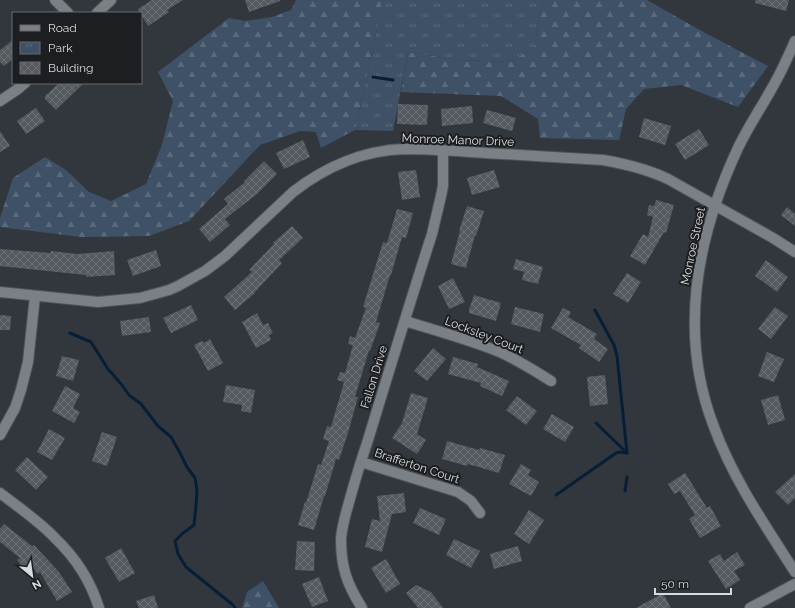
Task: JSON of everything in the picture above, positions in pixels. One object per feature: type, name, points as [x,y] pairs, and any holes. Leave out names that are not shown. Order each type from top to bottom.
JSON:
[{"type":"street","points":[[55,0],[67,12]]},
{"type":"street","points":[[99,12],[111,0]]},
{"type":"street","name":"Monroe Street","points":[[795,41],[773,86],[739,147],[715,205],[701,260],[695,318],[696,359],[700,382],[714,428],[734,472],[756,512],[795,572]]},
{"type":"street","points":[[0,101],[24,84]]},
{"type":"street","name":"Monroe Manor Drive","points":[[0,292],[98,302],[140,298],[169,290],[215,264],[293,192],[304,183],[327,169],[352,159],[378,152],[404,149],[603,160],[623,163],[668,179],[795,252]]},
{"type":"street","name":"Fallon Drive","points":[[362,608],[352,591],[343,565],[341,545],[343,523],[432,234],[442,196],[443,150]]},
{"type":"street","points":[[0,435],[15,408],[23,383],[28,362],[35,296]]},
{"type":"street","name":"Locksley Court","points":[[404,321],[476,343],[502,353],[519,361],[551,381]]},
{"type":"street","name":"Brafferton Court","points":[[361,462],[458,492],[471,500],[480,513]]},
{"type":"street","points":[[0,493],[55,537],[73,558],[87,581],[99,608]]},
{"type":"street","points":[[750,608],[795,584]]},
{"type":"green space","points":[[296,0],[383,0],[355,130],[321,148],[316,132],[300,131],[260,145],[189,221],[149,236],[81,237],[0,227],[0,218],[13,178],[45,157],[66,170],[89,192],[111,201],[146,184],[162,145],[173,101],[158,72],[229,18],[245,21],[272,17],[291,10]]},
{"type":"green space","points":[[383,0],[543,0],[534,47],[510,62],[461,60],[408,52],[393,131],[355,130]]},
{"type":"green space","points":[[438,0],[465,0],[446,12]]},
{"type":"green space","points":[[543,0],[647,0],[768,66],[738,107],[681,85],[644,89],[626,109],[619,140],[540,138],[538,119],[501,96],[401,92],[408,52],[461,60],[510,62],[534,47]]},
{"type":"green space","points":[[263,581],[279,608],[242,608],[247,592]]},
{"type":"building","points":[[152,0],[183,0],[167,10],[169,12],[148,26],[142,16],[142,12],[140,12],[138,9]]},
{"type":"building","points":[[245,0],[280,0],[280,1],[249,12]]},
{"type":"building","points":[[755,0],[789,0],[786,11],[755,3]]},
{"type":"building","points":[[12,41],[12,60],[4,66],[0,62],[0,50]]},
{"type":"building","points":[[58,84],[83,84],[56,110],[45,99],[45,96]]},
{"type":"building","points":[[398,104],[428,105],[427,125],[397,124]]},
{"type":"building","points":[[472,106],[473,123],[442,126],[441,109]]},
{"type":"building","points":[[36,108],[45,121],[26,134],[17,121]]},
{"type":"building","points":[[487,110],[516,118],[512,131],[483,123]]},
{"type":"building","points":[[644,118],[671,126],[665,145],[639,137]]},
{"type":"building","points":[[699,129],[709,145],[685,160],[675,144]]},
{"type":"building","points":[[0,131],[10,146],[0,152]]},
{"type":"building","points":[[303,140],[310,157],[284,169],[276,153]]},
{"type":"building","points":[[264,161],[277,174],[257,194],[225,219],[230,225],[210,242],[199,229],[228,204],[224,199],[245,182],[244,181]]},
{"type":"building","points":[[416,170],[420,197],[402,200],[398,172]]},
{"type":"building","points":[[494,170],[500,187],[472,195],[467,178]]},
{"type":"building","points":[[656,200],[674,205],[666,233],[664,232],[645,265],[630,256],[643,234],[648,237],[653,217],[647,215],[649,205],[654,206]]},
{"type":"building","points":[[467,206],[484,211],[476,236],[475,235],[466,268],[451,264]]},
{"type":"building","points":[[787,207],[795,214],[795,226],[781,215]]},
{"type":"building","points":[[397,209],[413,213],[406,238],[402,237],[376,322],[380,323],[370,351],[369,350],[355,397],[358,397],[348,433],[339,460],[336,459],[314,530],[298,525],[318,464],[321,465],[329,441],[323,439],[327,426],[331,427],[344,382],[337,380],[340,372],[345,373],[353,345],[348,344],[350,336],[355,338],[366,308],[363,307],[383,242],[387,243]]},
{"type":"building","points":[[292,226],[303,238],[279,260],[282,263],[255,293],[235,310],[224,297],[252,272],[249,270],[274,244],[273,243]]},
{"type":"building","points":[[0,249],[51,253],[51,251],[77,254],[114,251],[115,275],[86,277],[86,275],[0,266]]},
{"type":"building","points":[[156,250],[161,266],[133,276],[127,260]]},
{"type":"building","points":[[516,259],[543,267],[538,284],[522,280],[524,272],[513,269]]},
{"type":"building","points":[[766,260],[788,277],[777,292],[755,276]]},
{"type":"building","points":[[627,273],[641,282],[628,303],[613,294]]},
{"type":"building","points":[[453,278],[465,302],[449,309],[438,286]]},
{"type":"building","points":[[474,295],[501,303],[496,321],[469,313]]},
{"type":"building","points":[[191,305],[198,320],[171,333],[163,318]]},
{"type":"building","points":[[515,307],[544,314],[540,332],[511,324]]},
{"type":"building","points":[[775,307],[788,316],[771,339],[758,329]]},
{"type":"building","points":[[563,308],[571,312],[568,317],[597,334],[594,339],[608,349],[599,362],[579,348],[581,345],[551,328]]},
{"type":"building","points":[[257,313],[263,325],[268,323],[273,333],[269,335],[271,340],[256,348],[242,322]]},
{"type":"building","points":[[0,315],[11,316],[10,330],[0,330]]},
{"type":"building","points":[[149,317],[151,332],[122,336],[120,321]]},
{"type":"building","points":[[210,339],[223,363],[208,371],[194,345],[202,341],[204,343]]},
{"type":"building","points":[[433,348],[446,359],[427,381],[414,371]]},
{"type":"building","points":[[767,352],[784,359],[774,382],[758,376]]},
{"type":"building","points":[[62,356],[79,360],[73,381],[56,376]]},
{"type":"building","points":[[453,357],[478,364],[477,367],[509,381],[502,396],[480,386],[481,383],[448,374]]},
{"type":"building","points":[[605,375],[608,404],[590,406],[587,377]]},
{"type":"building","points":[[226,385],[255,390],[251,413],[241,411],[242,405],[223,402]]},
{"type":"building","points":[[65,386],[80,394],[73,408],[80,412],[74,423],[52,411]]},
{"type":"building","points":[[411,393],[428,398],[417,434],[426,440],[417,454],[392,438],[402,423]]},
{"type":"building","points":[[778,395],[785,420],[768,425],[761,400]]},
{"type":"building","points":[[517,396],[537,411],[526,425],[506,410]]},
{"type":"building","points":[[552,414],[574,427],[565,442],[543,429]]},
{"type":"building","points":[[49,429],[65,438],[52,460],[37,452]]},
{"type":"building","points":[[102,432],[117,437],[107,466],[92,461]]},
{"type":"building","points":[[447,441],[479,450],[480,448],[505,455],[499,473],[468,464],[467,466],[442,459]]},
{"type":"building","points":[[27,457],[48,477],[36,490],[15,470]]},
{"type":"building","points":[[521,464],[531,470],[528,475],[539,482],[531,496],[509,484]]},
{"type":"building","points":[[685,473],[707,508],[710,506],[721,526],[700,538],[689,519],[695,515],[680,491],[674,494],[668,484]]},
{"type":"building","points":[[795,474],[795,498],[788,505],[775,492]]},
{"type":"building","points":[[404,493],[406,512],[392,514],[382,552],[365,547],[372,519],[380,521],[377,496]]},
{"type":"building","points":[[420,508],[446,519],[439,535],[413,523]]},
{"type":"building","points":[[529,510],[544,520],[529,544],[514,534]]},
{"type":"building","points":[[4,524],[32,546],[34,545],[59,572],[72,592],[57,601],[40,572],[38,574],[29,563],[24,568],[17,560],[20,558],[0,542],[0,529]]},
{"type":"building","points":[[454,539],[480,551],[471,568],[446,555]]},
{"type":"building","points":[[297,541],[315,542],[314,571],[295,570]]},
{"type":"building","points":[[518,546],[522,561],[494,569],[490,554]]},
{"type":"building","points":[[121,548],[135,573],[119,582],[105,558]]},
{"type":"building","points":[[737,552],[745,565],[734,571],[740,580],[726,589],[708,561],[720,554],[724,561]]},
{"type":"building","points":[[386,559],[400,584],[386,593],[371,568]]},
{"type":"building","points":[[319,577],[328,601],[312,607],[302,584]]},
{"type":"building","points":[[416,585],[431,592],[443,608],[418,608],[406,593]]},
{"type":"building","points":[[663,593],[671,608],[636,608]]},
{"type":"building","points":[[154,595],[158,608],[139,608],[136,601]]},
{"type":"waterway","points":[[373,77],[393,80]]},
{"type":"waterway","points":[[595,310],[614,345],[617,356],[627,453]]},
{"type":"waterway","points":[[70,333],[91,342],[108,369],[129,395],[141,404],[158,426],[171,437],[187,467],[195,478],[197,490],[194,525],[175,541],[178,554],[186,567],[235,608]]},
{"type":"waterway","points":[[596,423],[626,452]]},
{"type":"waterway","points":[[556,495],[616,453],[627,453]]},
{"type":"waterway","points":[[625,491],[627,477]]}]
